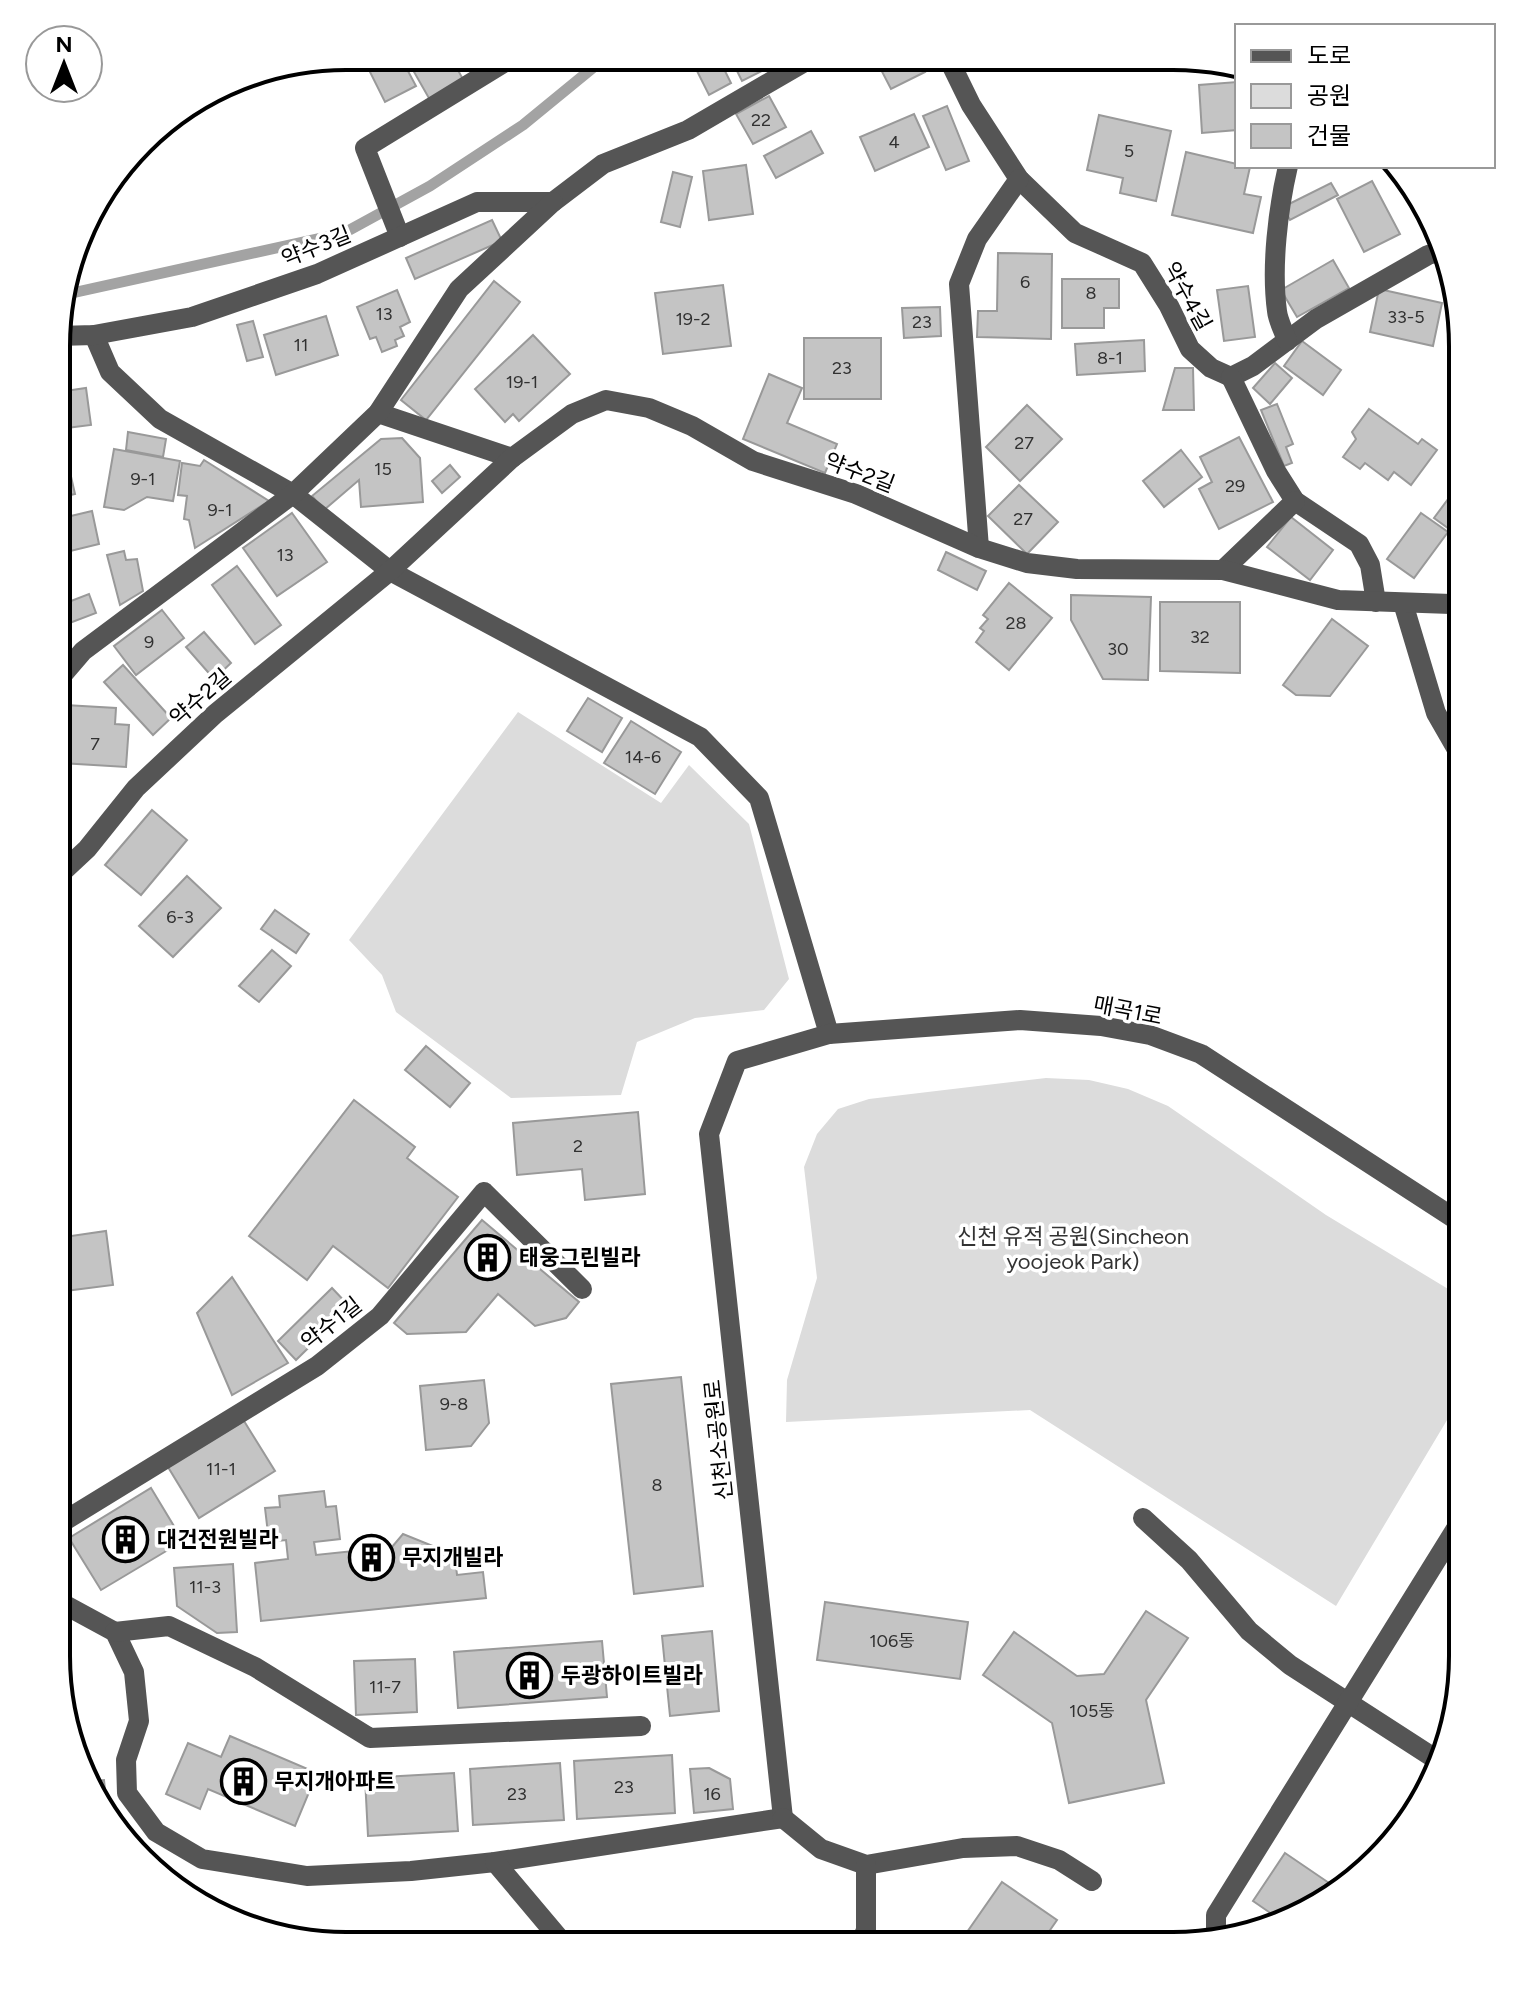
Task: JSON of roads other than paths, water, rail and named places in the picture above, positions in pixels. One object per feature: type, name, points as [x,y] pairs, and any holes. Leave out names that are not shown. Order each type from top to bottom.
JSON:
[{"type":"street","points":[[400,237],[365,148],[492,70]]},
{"type":"street","points":[[70,666],[83,651],[293,494],[378,413],[459,289],[553,202],[603,164],[688,130],[791,70]]},
{"type":"street","name":"약수4길","points":[[954,70],[971,105],[1019,179],[1075,233],[1142,263],[1169,306],[1190,349],[1211,368],[1231,377]]},
{"type":"street","points":[[1287,341],[1277,313],[1276,253],[1288,168]]},
{"type":"street","points":[[979,548],[959,284],[977,239],[1019,179]]},
{"type":"street","name":"약수3길","points":[[71,336],[94,335],[192,317],[317,274],[477,202],[553,202]]},
{"type":"street","points":[[1376,602],[1370,565],[1359,544],[1295,501],[1276,471],[1231,377],[1253,366],[1316,319],[1433,254]]},
{"type":"street","points":[[94,335],[110,372],[160,419],[293,494],[390,571],[700,737],[759,798],[829,1034]]},
{"type":"street","name":"약수2길","points":[[70,865],[87,849],[136,788],[215,714],[390,571],[512,458],[572,414],[606,400],[649,408],[692,426],[753,461],[856,494],[979,548],[1027,563],[1077,569],[1223,570],[1338,600],[1449,604]]},
{"type":"street","points":[[378,413],[512,458]]},
{"type":"street","points":[[1223,570],[1295,501]]},
{"type":"street","points":[[1403,603],[1436,713],[1449,735]]},
{"type":"street","name":"매곡1로","points":[[737,1061],[829,1034],[1020,1020],[1101,1026],[1150,1035],[1201,1054],[1448,1214]]},
{"type":"street","name":"신천소공원로","points":[[737,1061],[709,1134],[783,1818]]},
{"type":"street","name":"약수1길","points":[[70,1517],[317,1366],[380,1316],[484,1192],[582,1289]]},
{"type":"street","points":[[1143,1518],[1189,1560],[1249,1631],[1290,1665],[1430,1755]]},
{"type":"street","points":[[1216,1928],[1216,1915],[1448,1541]]},
{"type":"street","points":[[70,1608],[115,1632],[169,1626],[255,1667],[370,1738],[641,1726]]},
{"type":"street","points":[[115,1632],[134,1672],[139,1721],[126,1760],[127,1793],[156,1832],[202,1859],[307,1876],[411,1871],[495,1862],[783,1818],[821,1849],[866,1865],[963,1848],[1017,1846],[1059,1860],[1092,1881]]},
{"type":"street","points":[[495,1862],[554,1932]]},
{"type":"street","points":[[865,1932],[866,1865]]},
{"type":"waterway","points":[[75,292],[344,233],[430,186],[523,125],[590,70]]},
{"type":"place","name":"태웅그린빌라","points":[[488,1257]]},
{"type":"place","name":"대건전원빌라","points":[[126,1539]]},
{"type":"place","name":"무지개빌라","points":[[371,1557]]},
{"type":"place","name":"두광하이트빌라","points":[[530,1675]]},
{"type":"place","name":"무지개아파트","points":[[243,1781]]},
{"type":"park label","name":"신천 유적 공원(Sincheon yoojeok Park)","points":[[1073,1248]]}]
